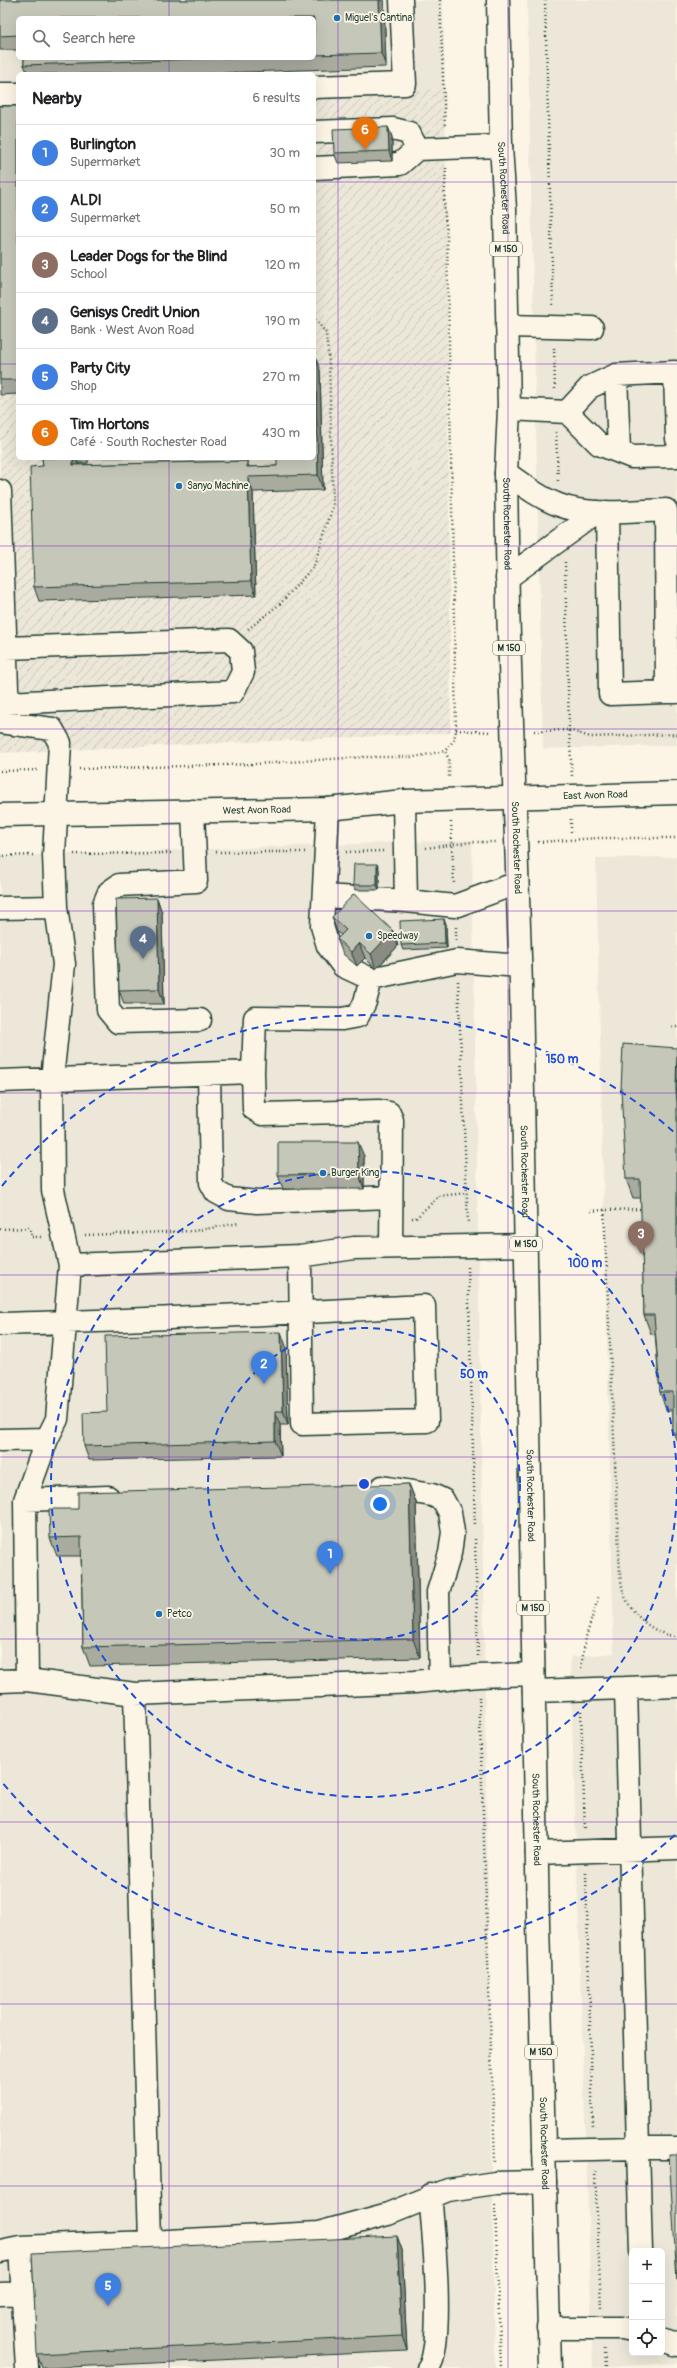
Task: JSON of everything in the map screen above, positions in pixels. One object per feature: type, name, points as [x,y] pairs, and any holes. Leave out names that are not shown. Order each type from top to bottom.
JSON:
[{"type":"main road","points":[[316,87],[405,84],[401,0]]},
{"type":"main road","name":"South Rochester Road","points":[[498,0],[501,146],[505,208],[509,410],[506,474],[507,578],[520,966],[537,1853],[550,2368]]},
{"type":"main road","points":[[0,94],[16,94]]},
{"type":"main road","points":[[316,132],[393,129],[409,133],[417,149]]},
{"type":"main road","points":[[316,168],[400,164],[417,149],[501,146]]},
{"type":"main road","points":[[316,179],[403,176],[417,149]]},
{"type":"main road","points":[[507,326],[592,328]]},
{"type":"main road","points":[[568,412],[590,387],[616,375],[676,372],[677,439]]},
{"type":"main road","points":[[616,375],[619,451]]},
{"type":"main road","points":[[509,410],[568,412],[598,444],[632,457],[677,456]]},
{"type":"main road","points":[[506,474],[537,495],[560,506],[602,512],[672,510],[672,692],[610,694],[602,512]]},
{"type":"main road","points":[[0,501],[2,624],[6,648],[3,679],[5,715]]},
{"type":"main road","points":[[507,578],[602,512]]},
{"type":"main road","points":[[5,715],[233,692],[243,672],[241,651],[228,640],[6,648]]},
{"type":"main road","points":[[5,715],[52,729],[60,743],[54,854],[56,907],[64,964],[52,1080],[52,1190],[70,1266],[57,1419],[47,1439],[25,1500],[27,1680]]},
{"type":"main road","name":"East Avon Road","points":[[514,798],[677,793]]},
{"type":"main road","name":"West Avon Road","points":[[0,815],[328,809],[404,801],[514,798]]},
{"type":"main road","points":[[404,801],[406,901]]},
{"type":"main road","points":[[328,809],[327,852],[322,926],[328,946],[343,966],[371,979],[457,961],[520,966]]},
{"type":"main road","points":[[193,811],[196,881],[120,885],[110,892],[104,904],[108,1010],[118,1022],[200,1020]]},
{"type":"main road","points":[[324,896],[406,901],[455,906],[517,883]]},
{"type":"main road","points":[[0,908],[56,907]]},
{"type":"main road","points":[[371,979],[365,1002],[358,1016],[342,1019],[255,1018],[253,1072],[254,1109],[262,1114],[379,1111],[389,1113],[392,1120],[391,1247]]},
{"type":"main road","points":[[0,1081],[253,1072]]},
{"type":"main road","points":[[208,1074],[211,1183],[216,1192],[229,1199],[257,1202],[392,1197]]},
{"type":"main road","points":[[70,1266],[300,1256],[354,1248],[526,1245]]},
{"type":"main road","points":[[0,1324],[65,1323],[301,1312],[424,1306],[427,1421],[302,1424],[301,1312],[300,1256]]},
{"type":"main road","points":[[0,1440],[47,1439]]},
{"type":"main road","points":[[359,1488],[383,1487],[432,1495],[443,1500],[450,1513],[453,1532],[450,1553],[438,1592],[440,1680]]},
{"type":"main road","points":[[25,1500],[128,1497]]},
{"type":"main road","points":[[0,1681],[27,1680],[135,1694],[440,1680],[534,1682],[626,1688],[677,1686]]},
{"type":"main road","points":[[626,1688],[641,2248]]},
{"type":"main road","points":[[135,1694],[150,2242]]},
{"type":"main road","points":[[537,1853],[677,1848]]},
{"type":"main road","points":[[544,2150],[677,2148]]},
{"type":"main road","points":[[26,2368],[24,2293],[10,2249],[318,2233],[388,2214],[430,2196],[480,2184],[545,2182]]},
{"type":"main road","points":[[428,2368],[434,2357],[437,2330],[430,2196]]},
{"type":"main road","points":[[0,2294],[24,2293]]},
{"type":"main road","points":[[548,2328],[622,2328],[629,2329]]},
{"type":"main road","points":[[665,2340],[677,2345]]},
{"type":"path","points":[[440,0],[445,135]]},
{"type":"path","points":[[0,771],[256,764],[364,757],[414,757],[445,751],[454,740],[456,730],[447,241],[444,207],[446,163]]},
{"type":"path","points":[[232,643],[280,604],[314,566],[334,506],[329,362],[326,333],[316,320]]},
{"type":"path","points":[[456,730],[468,732]]},
{"type":"path","points":[[545,731],[569,730],[572,762]]},
{"type":"path","points":[[445,751],[449,760]]},
{"type":"path","points":[[451,831],[453,844],[454,886]]},
{"type":"path","points":[[563,842],[574,839],[598,838],[677,838]]},
{"type":"path","points":[[0,856],[272,850],[327,852],[406,851],[472,842]]},
{"type":"path","points":[[455,922],[456,948]]},
{"type":"path","points":[[458,974],[468,1222]]},
{"type":"path","points":[[672,1027],[677,1027]]},
{"type":"path","points":[[392,1219],[416,1218],[439,1196],[467,1193]]},
{"type":"path","points":[[591,1211],[647,1208]]},
{"type":"path","points":[[604,1210],[620,1575],[624,1594],[643,1622],[656,1630],[677,1636]]},
{"type":"path","points":[[0,1229],[30,1228],[31,1237],[194,1231],[247,1222]]},
{"type":"path","points":[[468,1266],[478,1652]]},
{"type":"path","points":[[580,1676],[586,1637],[599,1595]]},
{"type":"path","points":[[479,1697],[495,2156]]},
{"type":"path","points":[[580,1704],[585,1837]]},
{"type":"path","points":[[586,1871],[593,2128]]},
{"type":"path","points":[[595,2172],[602,2311]]},
{"type":"path","points":[[495,2206],[501,2368]]},
{"type":"path","points":[[603,2345],[605,2368]]},
{"type":"shaded area","points":[[0,0],[443,0],[445,89],[316,96],[316,72],[16,72],[16,106],[0,107]]},
{"type":"shaded area","points":[[527,0],[677,0],[677,745],[543,749]]},
{"type":"shaded area","points":[[445,89],[451,733],[0,753],[0,105],[16,105],[16,460],[316,460],[316,94]]},
{"type":"shaded area","points":[[472,840],[495,2368],[0,2368],[0,856]]},
{"type":"shaded area","points":[[677,857],[677,2363],[593,2368],[570,1657],[614,1653],[596,858]]},
{"type":"green space","points":[[88,460],[282,460],[282,481],[78,480],[78,463],[88,463]]},
{"type":"building","points":[[0,0],[379,0],[381,53],[316,55],[316,16],[16,16],[16,35],[0,36]]},
{"type":"building","points":[[24,60],[168,60],[24,65]]},
{"type":"building","points":[[0,106],[16,106],[16,380],[0,380]]},
{"type":"building","points":[[388,127],[389,151],[334,153],[333,129]]},
{"type":"building","name":"Sanyo Machine","points":[[316,396],[318,475],[248,477],[251,581],[34,587],[30,467],[43,466],[42,460],[73,460],[73,465],[247,461],[247,467],[277,466],[277,460],[316,460]]},
{"type":"building","points":[[354,864],[377,864],[377,885],[353,885]]},
{"type":"building","points":[[354,894],[393,931],[371,954],[359,943],[351,952],[337,939],[346,930],[332,917]]},
{"type":"building","points":[[157,898],[159,989],[119,990],[116,899]]},
{"type":"building","points":[[444,919],[445,943],[401,945],[400,921]]},
{"type":"building","points":[[623,1044],[677,1048],[677,1435],[673,1432],[673,1392],[660,1392],[654,1315],[644,1315],[640,1179],[626,1179],[621,1090]]},
{"type":"building","points":[[278,1142],[358,1142],[359,1174],[278,1175]]},
{"type":"building","points":[[281,1332],[283,1411],[275,1411],[275,1441],[84,1446],[83,1413],[107,1412],[105,1336]]},
{"type":"building","points":[[409,1484],[413,1639],[83,1647],[81,1537],[50,1538],[49,1509],[78,1509],[78,1492]]},
{"type":"building","points":[[669,2155],[677,2155],[677,2280]]},
{"type":"building","points":[[397,2236],[402,2336],[37,2354],[32,2253]]},
{"type":"place","name":"Miguel's Cantina","points":[[337,18]]},
{"type":"place","name":"Tim Hortons","points":[[365,150]]},
{"type":"place","name":"Sanyo Machine","points":[[179,486]]},
{"type":"place","name":"Speedway","points":[[369,936]]},
{"type":"place","name":"Genisys Credit Union","points":[[143,959]]},
{"type":"place","name":"Burger King","points":[[323,1173]]},
{"type":"place","name":"Leader Dogs for the Blind","points":[[641,1254]]},
{"type":"place","name":"ALDI","points":[[264,1384]]},
{"type":"place","name":"Burlington","points":[[330,1574]]},
{"type":"place","name":"Petco","points":[[159,1614]]},
{"type":"place","name":"Party City","points":[[108,2306]]}]
